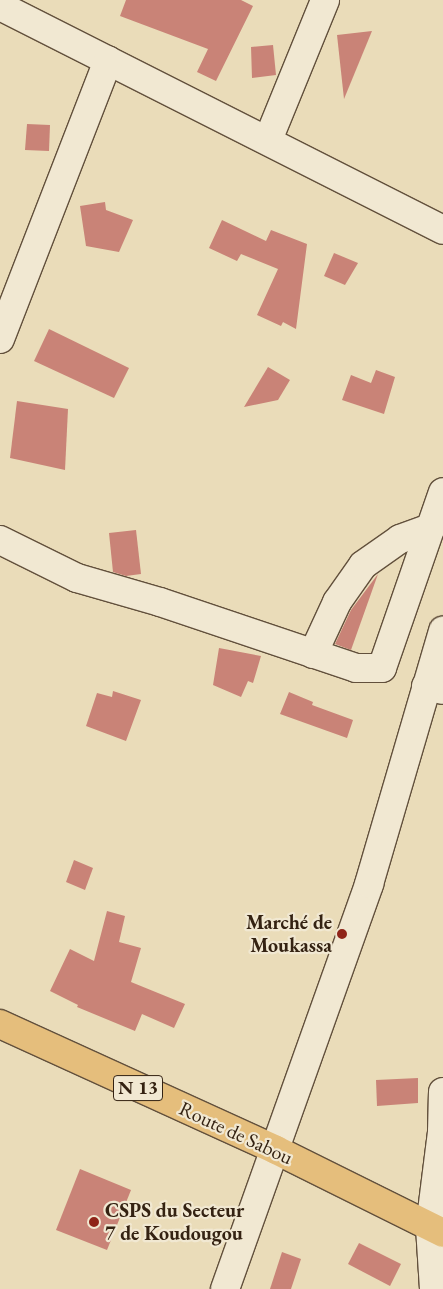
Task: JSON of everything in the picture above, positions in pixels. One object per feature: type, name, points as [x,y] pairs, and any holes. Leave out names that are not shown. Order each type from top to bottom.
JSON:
[{"type":"main road","name":"Route de Sabou","points":[[0,1024],[276,1150],[436,1230]]},
{"type":"street","points":[[268,140],[325,0]]},
{"type":"street","points":[[0,6],[443,230]]},
{"type":"street","points":[[0,339],[108,60]]},
{"type":"street","points":[[0,540],[77,578],[160,602],[356,668],[382,668],[443,492]]},
{"type":"street","points":[[313,654],[336,602],[363,564],[400,539],[431,528]]},
{"type":"street","points":[[225,1289],[369,884],[434,688],[443,630]]},
{"type":"street","points":[[434,1289],[443,1132],[443,1092]]},
{"type":"building","points":[[126,0],[241,0],[253,6],[216,81],[197,72],[208,49],[120,16]]},
{"type":"building","points":[[372,31],[344,99],[337,35]]},
{"type":"building","points":[[273,45],[276,75],[252,78],[251,47]]},
{"type":"building","points":[[27,124],[50,125],[49,151],[25,150]]},
{"type":"building","points":[[105,202],[106,210],[133,220],[119,252],[86,246],[80,206]]},
{"type":"building","points":[[222,220],[266,241],[271,230],[307,244],[296,329],[283,322],[281,326],[257,315],[278,269],[241,254],[237,261],[209,248]]},
{"type":"building","points":[[334,253],[358,263],[345,285],[324,276]]},
{"type":"building","points":[[49,329],[129,368],[114,398],[34,361]]},
{"type":"building","points":[[268,367],[290,380],[278,400],[244,407]]},
{"type":"building","points":[[376,370],[395,377],[384,414],[342,400],[351,375],[371,383]]},
{"type":"building","points":[[17,401],[68,409],[65,470],[10,458]]},
{"type":"building","points":[[136,530],[141,574],[126,576],[113,572],[109,533]]},
{"type":"building","points":[[378,574],[351,650],[335,644],[351,610]]},
{"type":"building","points":[[219,648],[261,656],[253,683],[248,681],[241,697],[213,685]]},
{"type":"building","points":[[113,691],[141,700],[126,741],[86,726],[97,693],[112,697]]},
{"type":"building","points":[[289,692],[313,702],[312,705],[353,720],[347,738],[280,714]]},
{"type":"building","points":[[74,860],[93,868],[85,890],[66,882]]},
{"type":"building","points":[[107,911],[125,916],[119,942],[141,948],[131,982],[185,1004],[174,1028],[142,1014],[135,1031],[77,1007],[78,1005],[50,991],[70,949],[94,961]]},
{"type":"building","points":[[418,1078],[418,1103],[377,1106],[376,1080]]},
{"type":"building","points":[[80,1169],[131,1190],[107,1250],[56,1230]]},
{"type":"building","points":[[359,1243],[401,1264],[390,1286],[348,1264]]},
{"type":"building","points":[[282,1252],[301,1259],[291,1289],[270,1289]]},
{"type":"place","name":"Marché de Moukassa","points":[[342,934]]},
{"type":"place","name":"CSPS du Secteur 7 de Koudougou","points":[[94,1222]]}]
